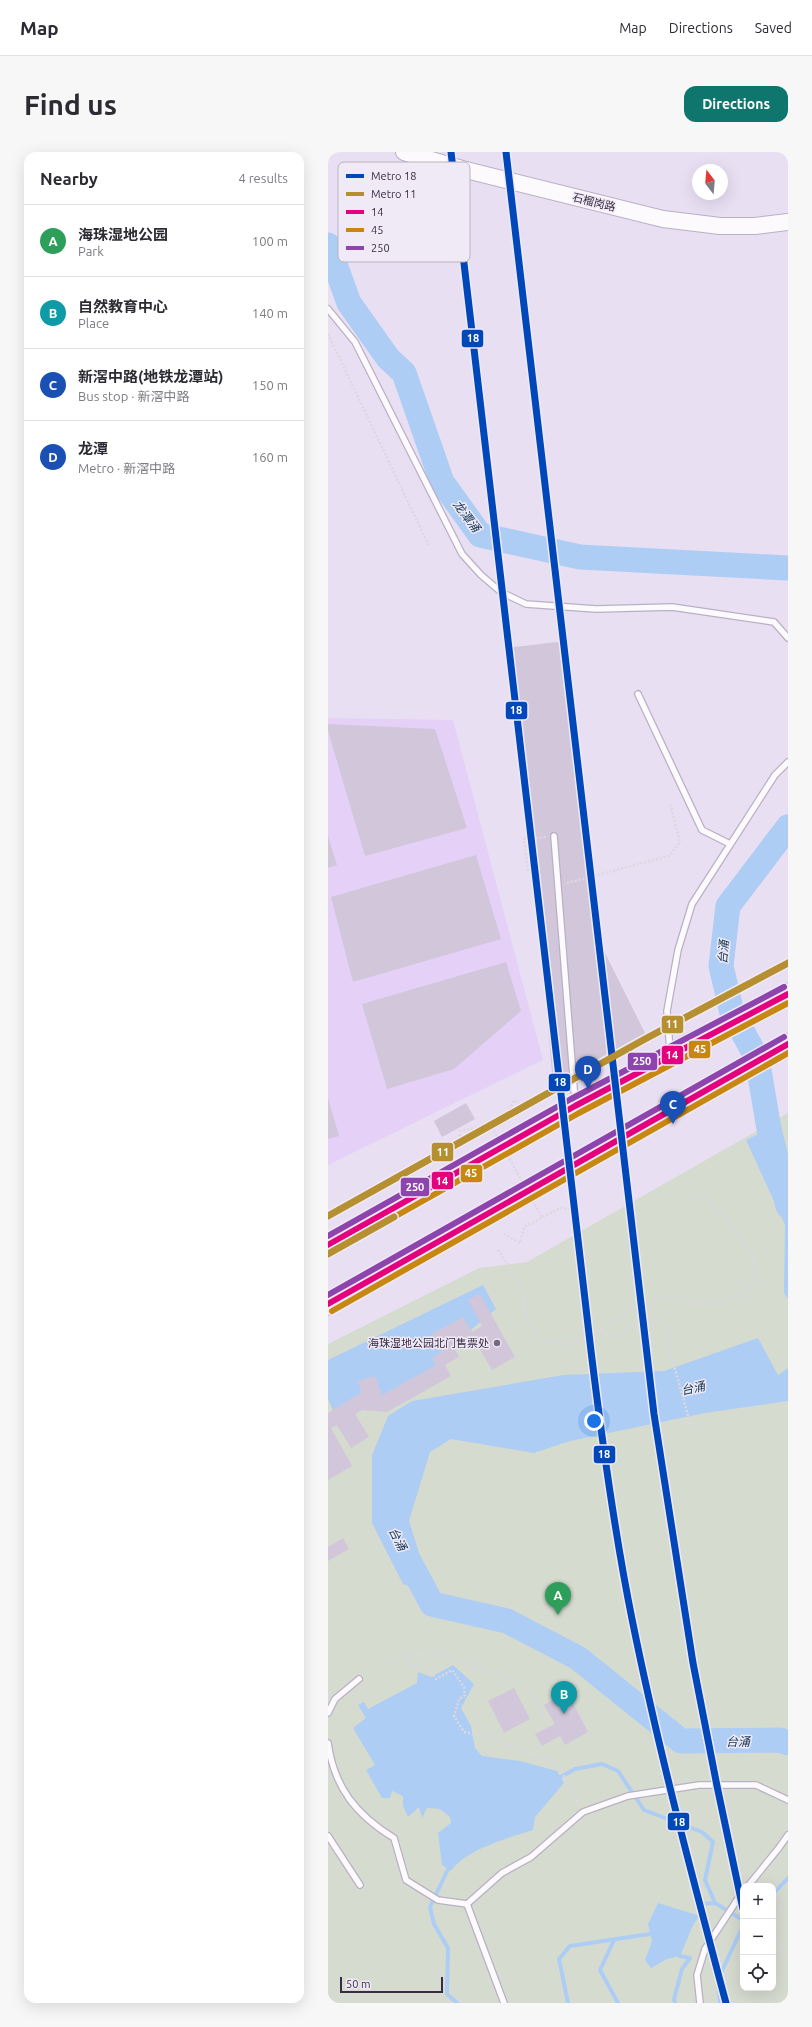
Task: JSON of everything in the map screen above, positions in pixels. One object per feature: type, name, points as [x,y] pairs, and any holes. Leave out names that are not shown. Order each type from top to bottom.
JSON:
[{"type":"highway","points":[[328,1245],[575,1106],[788,994]]},
{"type":"highway","points":[[328,1304],[709,1087],[783,1047]]},
{"type":"main road","name":"石榴岗路","points":[[404,152],[438,162]]},
{"type":"main road","name":"石榴岗路","points":[[470,171],[663,219],[720,226],[755,226],[788,222]]},
{"type":"lane","points":[[328,309],[355,342],[462,554],[501,592],[526,604],[596,610],[672,607],[774,622],[788,638]]},
{"type":"lane","points":[[638,694],[702,830],[730,844]]},
{"type":"lane","points":[[679,1051],[666,1010],[678,950],[692,904],[775,775],[788,762]]},
{"type":"lane","points":[[554,836],[575,1106]]},
{"type":"lane","points":[[328,1713],[335,1699],[359,1679]]},
{"type":"lane","points":[[328,1742],[330,1759],[344,1794],[374,1825],[394,1838],[406,1880],[438,1900],[467,1904],[502,1873],[531,1857],[583,1812],[628,1796],[699,1784],[756,1785],[788,1800]]},
{"type":"lane","points":[[750,1883],[778,1850],[788,1835]]},
{"type":"lane","points":[[328,1836],[360,1885]]},
{"type":"lane","points":[[700,2003],[697,1976],[705,1949],[740,1895]]},
{"type":"lane","points":[[467,1904],[504,2003]]},
{"type":"path","points":[[328,334],[429,546]]},
{"type":"path","points":[[559,885],[669,856],[680,842],[670,804]]},
{"type":"path","points":[[528,871],[524,839],[554,836]]},
{"type":"path","points":[[458,1148],[460,1131],[490,1124],[508,1112],[514,1100],[526,1109]]},
{"type":"path","points":[[490,1124],[542,1217]]},
{"type":"path","points":[[498,1250],[522,1286],[526,1317],[544,1340],[570,1344],[584,1340],[624,1315],[661,1297],[697,1303],[716,1302],[736,1298],[750,1289],[755,1276],[754,1261],[748,1248],[715,1205],[701,1192]]},
{"type":"path","points":[[504,1234],[520,1243],[524,1227],[560,1208],[574,1210],[576,1198]]},
{"type":"path","points":[[600,1330],[607,1336],[615,1337],[637,1323],[648,1321],[660,1323],[669,1328],[670,1351],[692,1430]]},
{"type":"path","points":[[399,1660],[420,1654],[448,1658],[500,1675],[532,1693],[547,1721]]},
{"type":"path","points":[[406,1658],[411,1666],[418,1664],[430,1670],[436,1679],[452,1670],[464,1687],[465,1694],[459,1699],[454,1716],[464,1732],[480,1735],[556,1762],[583,1812]]},
{"type":"path","points":[[776,1894],[783,1900],[776,1924]]},
{"type":"path","points":[[776,1941],[782,1945],[782,1955],[788,1957]]},
{"type":"shaded area","points":[[328,718],[453,720],[543,1060],[328,1165]]},
{"type":"shaded area","points":[[788,1113],[788,2003],[328,2003],[328,1344],[479,1268],[527,1262]]},
{"type":"water","points":[[775,1126],[788,1179],[788,1299],[784,1293],[785,1225],[746,1140]]},
{"type":"water","points":[[483,1285],[496,1309],[472,1329],[438,1367],[384,1400],[358,1395],[333,1410],[328,1399],[328,1360]]},
{"type":"water","points":[[758,1338],[778,1375],[788,1368],[788,1401],[705,1413],[570,1441],[534,1453],[451,1439],[430,1452],[409,1521],[425,1572],[425,1592],[403,1584],[372,1523],[372,1455],[388,1416],[412,1401],[563,1375],[664,1371]]},
{"type":"water","points":[[453,1665],[474,1684],[461,1708],[471,1726],[475,1748],[482,1756],[520,1761],[557,1771],[564,1783],[535,1817],[533,1830],[477,1850],[458,1863],[451,1871],[442,1865],[438,1833],[451,1823],[450,1817],[440,1809],[427,1808],[422,1818],[419,1807],[408,1817],[403,1806],[403,1796],[392,1791],[390,1798],[382,1798],[366,1770],[375,1765],[353,1728],[366,1718],[358,1705],[364,1702],[368,1709],[417,1683],[418,1672],[431,1677]]},
{"type":"water","points":[[658,1903],[700,1916],[694,1923],[680,1956],[667,1959],[651,1968],[645,1960],[652,1941],[648,1924]]},
{"type":"building","points":[[566,641],[602,947],[645,1033],[553,1084],[544,981],[505,648]]},
{"type":"building","points":[[328,724],[435,729],[467,828],[365,856],[328,731]]},
{"type":"building","points":[[328,836],[337,865],[328,868]]},
{"type":"building","points":[[476,855],[501,939],[353,982],[331,897]]},
{"type":"building","points":[[506,962],[521,1011],[454,1069],[387,1089],[362,1004]]},
{"type":"building","points":[[328,1098],[339,1136],[328,1139]]},
{"type":"building","points":[[466,1103],[475,1119],[442,1137],[434,1121]]},
{"type":"building","points":[[480,1294],[515,1357],[492,1370],[475,1341],[465,1347],[462,1340],[453,1346],[459,1357],[445,1365],[451,1376],[387,1412],[362,1410],[355,1414],[369,1437],[351,1448],[337,1425],[331,1428],[352,1466],[328,1480],[328,1413],[361,1393],[358,1381],[375,1376],[382,1395],[436,1365],[432,1358],[442,1352],[432,1334],[463,1317],[472,1332],[482,1326],[468,1300]]},
{"type":"building","points":[[343,1538],[349,1549],[328,1561],[328,1547]]},
{"type":"building","points":[[514,1688],[530,1719],[504,1733],[488,1701]]},
{"type":"building","points":[[567,1692],[588,1732],[565,1745],[560,1736],[542,1746],[535,1734],[555,1724],[544,1705]]},
{"type":"waterway","name":"龙潭涌","points":[[328,245],[349,303],[388,358],[404,373],[442,482],[480,535],[580,557],[788,568]]},
{"type":"waterway","name":"台涌","points":[[788,827],[728,906],[721,966],[732,1013],[757,1058],[769,1129],[788,1206]]},
{"type":"waterway","name":"台涌","points":[[409,1561],[432,1604],[507,1621],[578,1658],[681,1741],[780,1740],[788,1743]]},
{"type":"waterway","points":[[557,1779],[575,1769],[602,1764],[618,1771],[644,1810],[702,1832],[713,1842],[705,1880],[715,1903],[741,1919]]},
{"type":"waterway","points":[[450,1865],[430,1907],[434,1924],[448,1948],[447,1994],[457,2003]]},
{"type":"waterway","points":[[776,1891],[788,1878]]},
{"type":"waterway","points":[[700,1916],[702,1904],[715,1903]]},
{"type":"waterway","points":[[720,2003],[718,1979],[740,1932]]},
{"type":"waterway","points":[[568,2003],[559,1959],[570,1946],[650,1934]]},
{"type":"waterway","points":[[614,1940],[600,1970],[618,2003]]},
{"type":"waterway","points":[[675,2003],[674,1999],[682,1969],[690,1958],[680,1956]]},
{"type":"metro line","name":"18","points":[[451,152],[452,162]]},
{"type":"metro line","name":"18","points":[[506,152],[654,1414],[693,1663],[740,1895]]},
{"type":"metro line","name":"18","points":[[464,262],[591,1351],[609,1485],[626,1586],[653,1716],[688,1860],[726,2003]]},
{"type":"metro line","name":"11","points":[[328,1216],[645,1039],[788,963]]},
{"type":"metro line","name":"11","points":[[328,1254],[394,1217]]},
{"type":"transit line","name":"250","points":[[328,1236],[571,1099],[784,987]]},
{"type":"transit line","name":"14","points":[[328,1245],[575,1106],[788,994]]},
{"type":"transit line","name":"45","points":[[332,1252],[579,1113],[788,1003]]},
{"type":"transit line","name":"250","points":[[328,1295],[784,1037]]},
{"type":"transit line","name":"14","points":[[328,1304],[788,1044]]},
{"type":"transit line","name":"45","points":[[332,1311],[788,1053]]},
{"type":"place","name":"龙潭","points":[[588,1089]]},
{"type":"place","name":"新滘中路(地铁龙潭站)","points":[[673,1124]]},
{"type":"place","name":"海珠湿地公园北门售票处","points":[[497,1343]]},
{"type":"place","name":"海珠湿地公园","points":[[558,1615]]},
{"type":"place","name":"自然教育中心","points":[[564,1714]]}]
